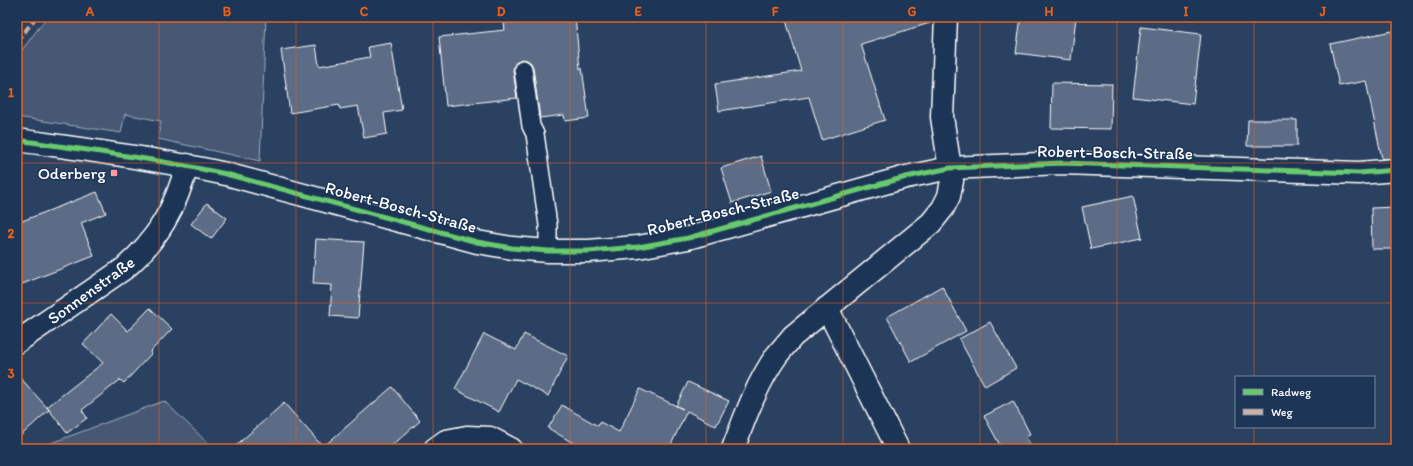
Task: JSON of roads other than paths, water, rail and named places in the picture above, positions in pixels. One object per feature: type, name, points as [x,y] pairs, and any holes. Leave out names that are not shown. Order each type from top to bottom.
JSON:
[{"type":"main road","points":[[734,449],[747,413],[762,380],[777,356],[793,336],[931,223],[943,208],[949,196],[952,181],[942,117],[946,17]]},
{"type":"main road","name":"Robert-Bosch-Straße","points":[[17,140],[122,154],[187,165],[226,174],[476,242],[512,248],[548,251],[588,251],[638,247],[688,238],[906,177],[950,168],[1062,163],[1359,172],[1396,170]]},
{"type":"main road","name":"Sonnenstraße","points":[[17,342],[125,268],[140,254],[153,239],[170,212],[181,187],[187,165]]},
{"type":"main road","points":[[827,308],[898,449]]},
{"type":"main road","points":[[435,449],[446,441],[467,437],[490,438],[511,449]]},
{"type":"lane","points":[[523,70],[531,126],[535,134],[548,225],[548,251]]},
{"type":"place","name":"Oderberg","points":[[114,173]]}]
